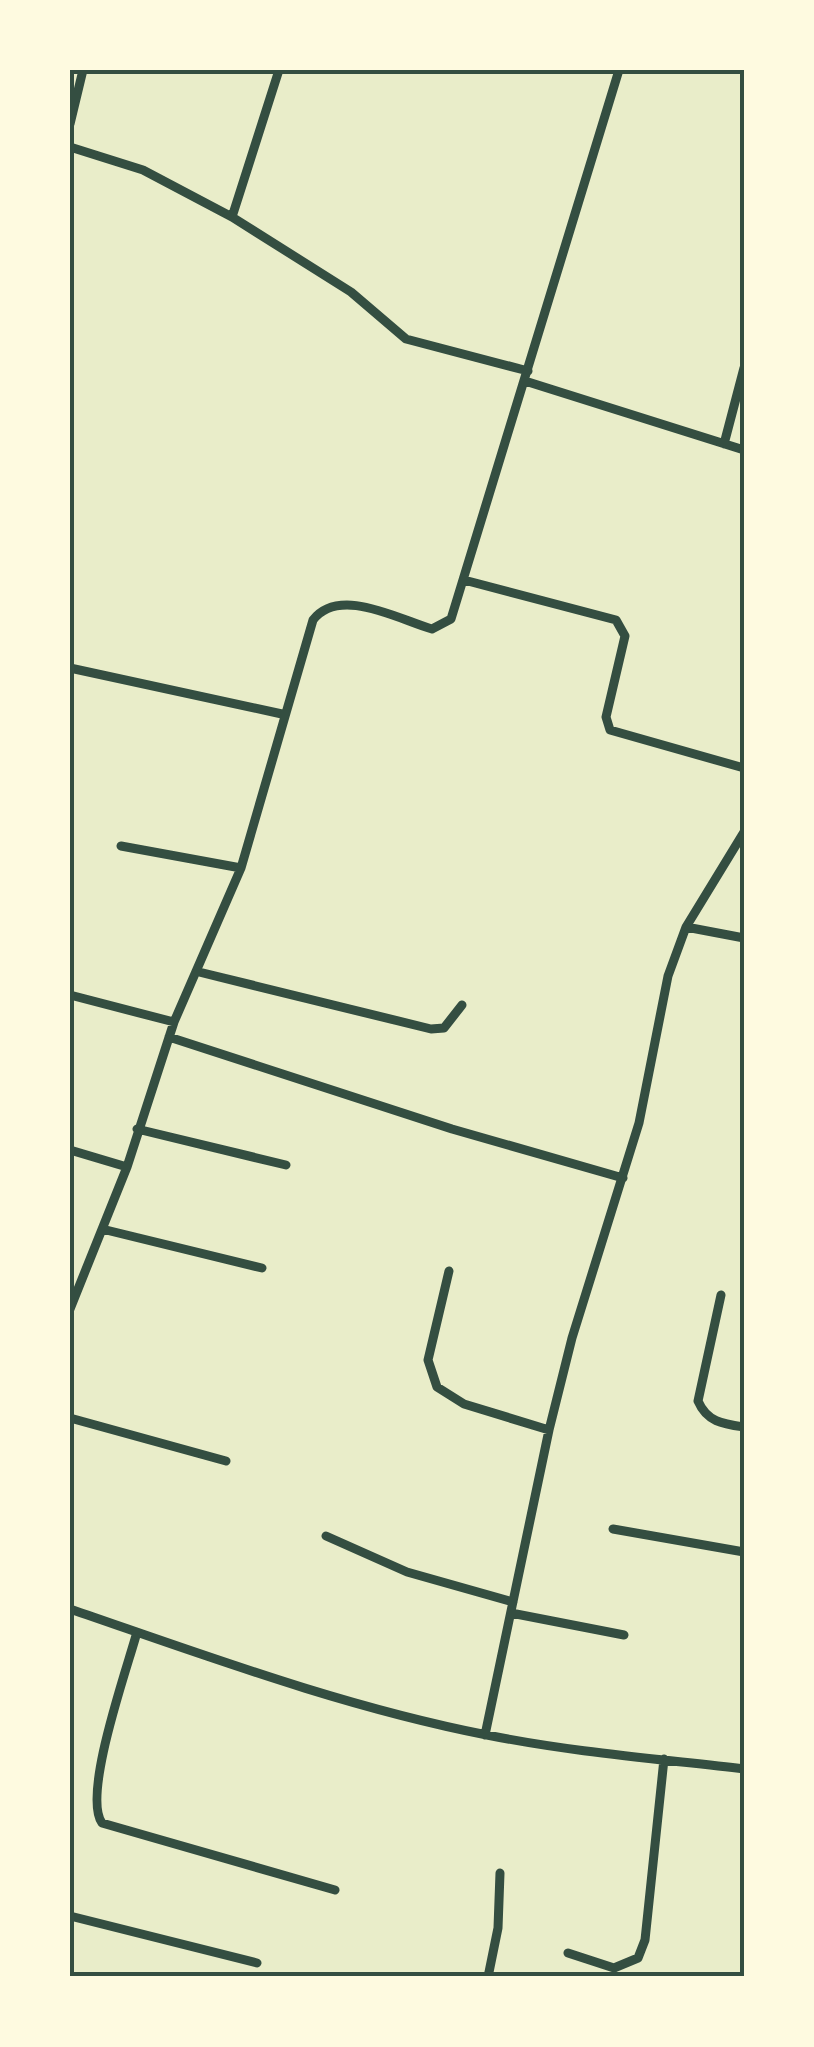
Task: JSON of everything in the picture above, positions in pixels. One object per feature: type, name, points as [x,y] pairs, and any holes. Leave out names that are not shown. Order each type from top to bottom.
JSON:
[{"type":"street","points":[[70,124],[83,70]]},
{"type":"street","points":[[232,217],[279,70]]},
{"type":"street","points":[[70,1309],[127,1167],[174,1022],[241,868],[282,714],[313,620],[322,608],[345,604],[432,629],[451,618],[619,70]]},
{"type":"street","points":[[70,147],[143,170],[232,217],[351,292],[406,339],[744,450]]},
{"type":"street","points":[[724,444],[744,368]]},
{"type":"street","points":[[464,580],[616,620],[625,636],[606,717],[610,730],[744,768]]},
{"type":"street","points":[[70,668],[282,714]]},
{"type":"street","points":[[485,1735],[549,1430],[572,1338],[623,1178],[668,976],[686,927],[744,832]]},
{"type":"street","points":[[121,846],[241,868]]},
{"type":"street","points":[[686,927],[744,938]]},
{"type":"street","points":[[199,972],[430,1028],[444,1028],[462,1005]]},
{"type":"street","points":[[70,995],[174,1022]]},
{"type":"street","points":[[169,1038],[452,1129],[623,1178]]},
{"type":"street","points":[[138,1128],[286,1165]]},
{"type":"street","points":[[70,1150],[127,1167]]},
{"type":"street","points":[[102,1229],[262,1268]]},
{"type":"street","points":[[449,1271],[428,1360],[436,1386],[464,1404],[549,1430]]},
{"type":"street","points":[[721,1295],[698,1401],[703,1412],[718,1424],[744,1427]]},
{"type":"street","points":[[70,1418],[226,1461]]},
{"type":"street","points":[[612,1529],[744,1552]]},
{"type":"street","points":[[326,1536],[398,1569],[513,1602]]},
{"type":"street","points":[[70,1609],[355,1703],[485,1735],[744,1770]]},
{"type":"street","points":[[511,1613],[624,1635]]},
{"type":"street","points":[[137,1632],[96,1788],[97,1816],[102,1823],[336,1890]]},
{"type":"street","points":[[568,1953],[614,1968],[638,1958],[645,1940],[664,1760]]},
{"type":"street","points":[[488,1977],[498,1928],[500,1874]]},
{"type":"street","points":[[70,1916],[256,1963]]}]
